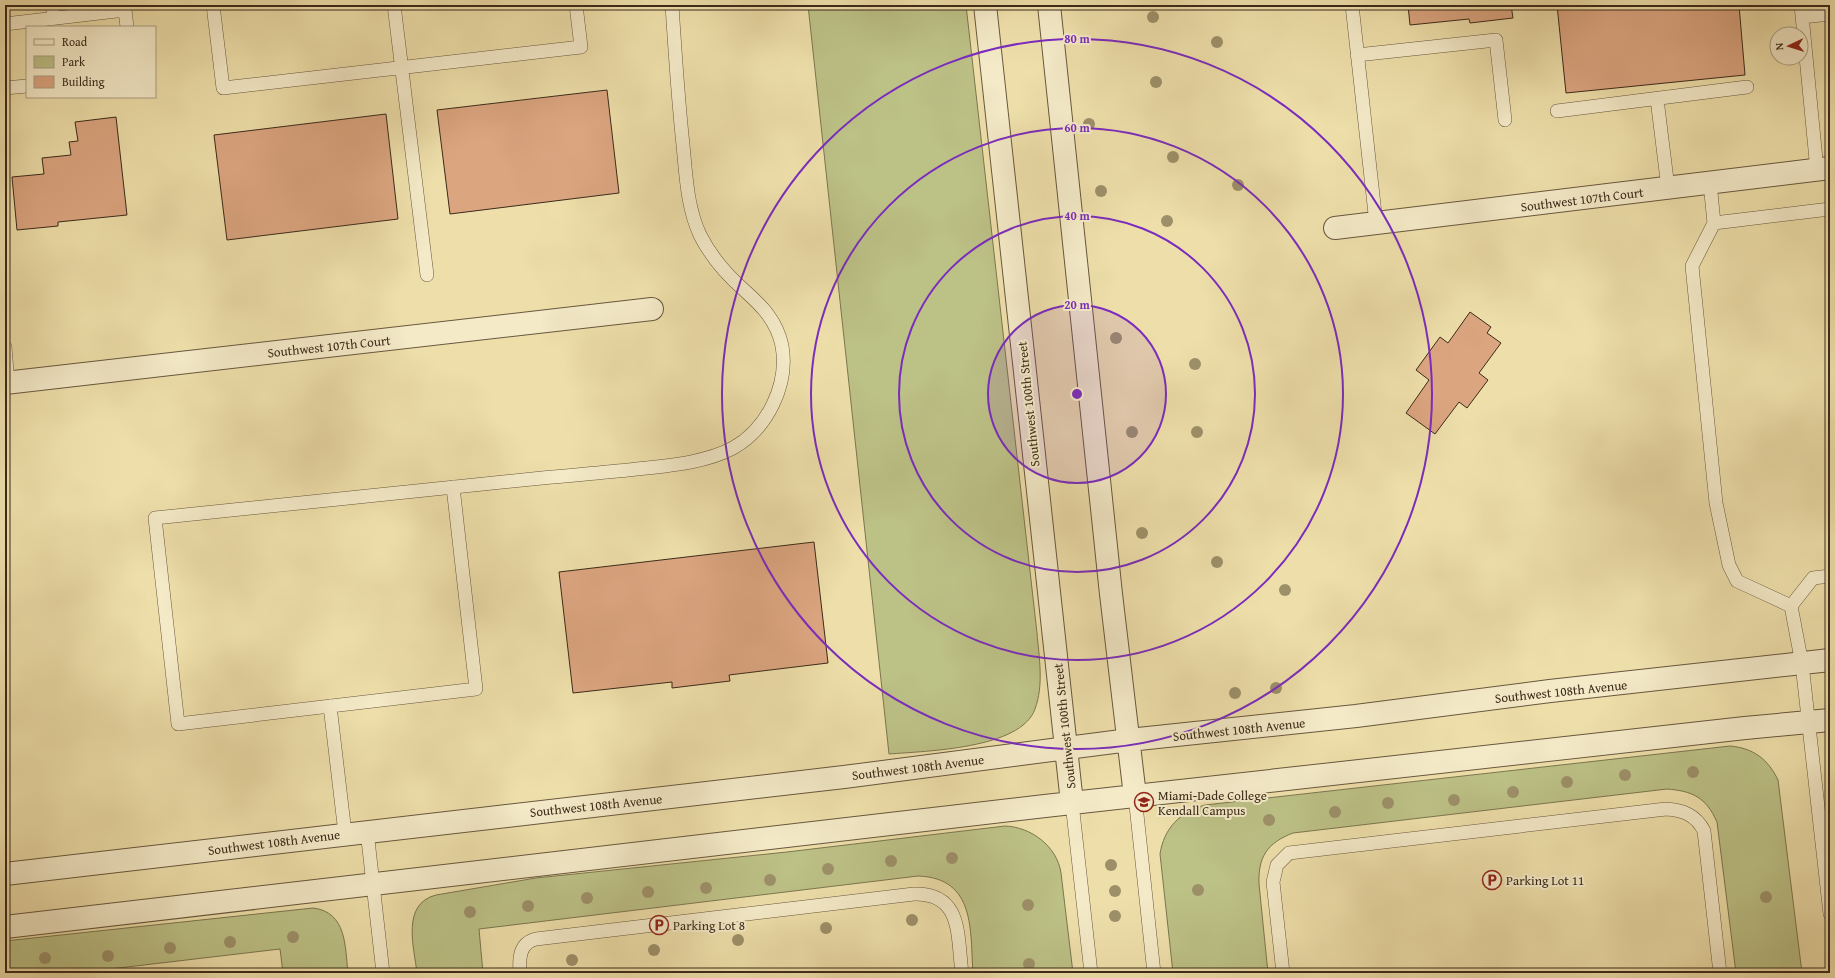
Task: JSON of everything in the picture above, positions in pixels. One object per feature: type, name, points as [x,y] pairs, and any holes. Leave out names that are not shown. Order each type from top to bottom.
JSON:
[{"type":"street","name":"Southwest 100th Street","points":[[985,5],[1072,803]]},
{"type":"street","points":[[1049,5],[1111,594],[1135,796]]},
{"type":"street","name":"Southwest 107th Court","points":[[1335,228],[1823,169]]},
{"type":"street","name":"Southwest 107th Court","points":[[7,383],[652,309]]},
{"type":"street","name":"Southwest 108th Avenue","points":[[5,874],[836,778],[1129,740],[1356,716],[1550,691],[1830,660]]},
{"type":"street","points":[[5,927],[1072,803],[1819,721]]},
{"type":"lane","points":[[213,5],[223,88],[581,47],[576,5]]},
{"type":"lane","points":[[394,5],[427,275]]},
{"type":"lane","points":[[453,487],[476,689],[178,724],[155,518],[453,487],[661,466],[717,455],[746,440],[763,421],[775,400],[782,374],[783,356],[780,341],[772,319],[756,299],[743,289],[720,264],[701,237],[692,213],[678,96],[672,5]]},
{"type":"lane","points":[[1352,5],[1376,223]]},
{"type":"lane","points":[[5,24],[53,11],[125,10],[127,26]]},
{"type":"lane","points":[[1823,169],[1801,11],[1830,14]]},
{"type":"lane","points":[[1357,54],[1496,40],[1506,120]]},
{"type":"lane","points":[[5,88],[26,86]]},
{"type":"lane","points":[[1557,111],[1747,87]]},
{"type":"lane","points":[[1657,99],[1668,188]]},
{"type":"lane","points":[[1710,183],[1714,223],[1692,266],[1716,503],[1729,565],[1737,581],[1791,606]]},
{"type":"lane","points":[[1714,223],[1830,209]]},
{"type":"lane","points":[[5,347],[7,383]]},
{"type":"lane","points":[[1830,576],[1813,578],[1791,606],[1802,664],[1819,721],[1830,914]]},
{"type":"lane","points":[[330,706],[345,834]]},
{"type":"lane","points":[[1135,796],[1154,973]]},
{"type":"lane","points":[[1072,803],[1090,973]]},
{"type":"lane","points":[[1283,973],[1273,882],[1277,865],[1288,853],[1666,809],[1677,810],[1691,815],[1701,824],[1704,831],[1720,973]]},
{"type":"lane","points":[[367,831],[383,973]]},
{"type":"lane","points":[[520,973],[519,958],[521,950],[529,942],[536,939],[914,894],[928,894],[944,901],[953,914],[962,973]]},
{"type":"green space","points":[[808,5],[966,5],[1037,633],[1040,671],[1038,700],[1035,709],[1026,722],[1011,732],[992,740],[971,745],[948,749],[889,754]]},
{"type":"green space","points":[[1730,746],[1746,749],[1759,756],[1770,766],[1778,780],[1802,973],[1736,973],[1717,822],[1713,813],[1703,801],[1697,797],[1684,791],[1667,789],[1293,833],[1277,841],[1271,846],[1262,859],[1260,866],[1259,884],[1268,973],[1173,973],[1160,854],[1165,836],[1169,829],[1181,817],[1196,808],[1205,805]]},
{"type":"green space","points":[[1005,826],[1015,827],[1033,834],[1048,847],[1059,863],[1073,973],[973,973],[970,924],[960,896],[951,886],[937,879],[918,876],[479,929],[483,973],[417,973],[412,939],[414,917],[418,907],[425,900],[436,895],[536,878],[787,852]]},
{"type":"green space","points":[[313,908],[324,911],[332,916],[338,923],[345,942],[348,973],[283,973],[280,949],[76,973],[5,973],[5,941]]},
{"type":"building","points":[[1408,5],[1511,5],[1513,18],[1470,23],[1469,19],[1410,25]]},
{"type":"building","points":[[1557,5],[1739,5],[1745,75],[1566,93]]},
{"type":"building","points":[[607,90],[619,193],[450,214],[437,110]]},
{"type":"building","points":[[386,114],[398,219],[227,240],[214,135]]},
{"type":"building","points":[[116,117],[127,215],[58,222],[58,226],[17,230],[12,177],[44,174],[42,158],[71,155],[69,142],[78,141],[75,122]]},
{"type":"building","points":[[1470,312],[1491,327],[1487,333],[1501,343],[1479,373],[1488,380],[1467,408],[1459,402],[1435,434],[1406,413],[1429,380],[1416,370],[1440,337],[1448,343]]},
{"type":"building","points":[[814,542],[828,663],[729,675],[730,681],[672,688],[672,682],[573,693],[559,572]]},
{"type":"place","name":"Miami-Dade College Kendall Campus","points":[[1144,802]]},
{"type":"place","name":"Parking Lot 11","points":[[1492,880]]},
{"type":"place","name":"Parking Lot 8","points":[[659,925]]}]
